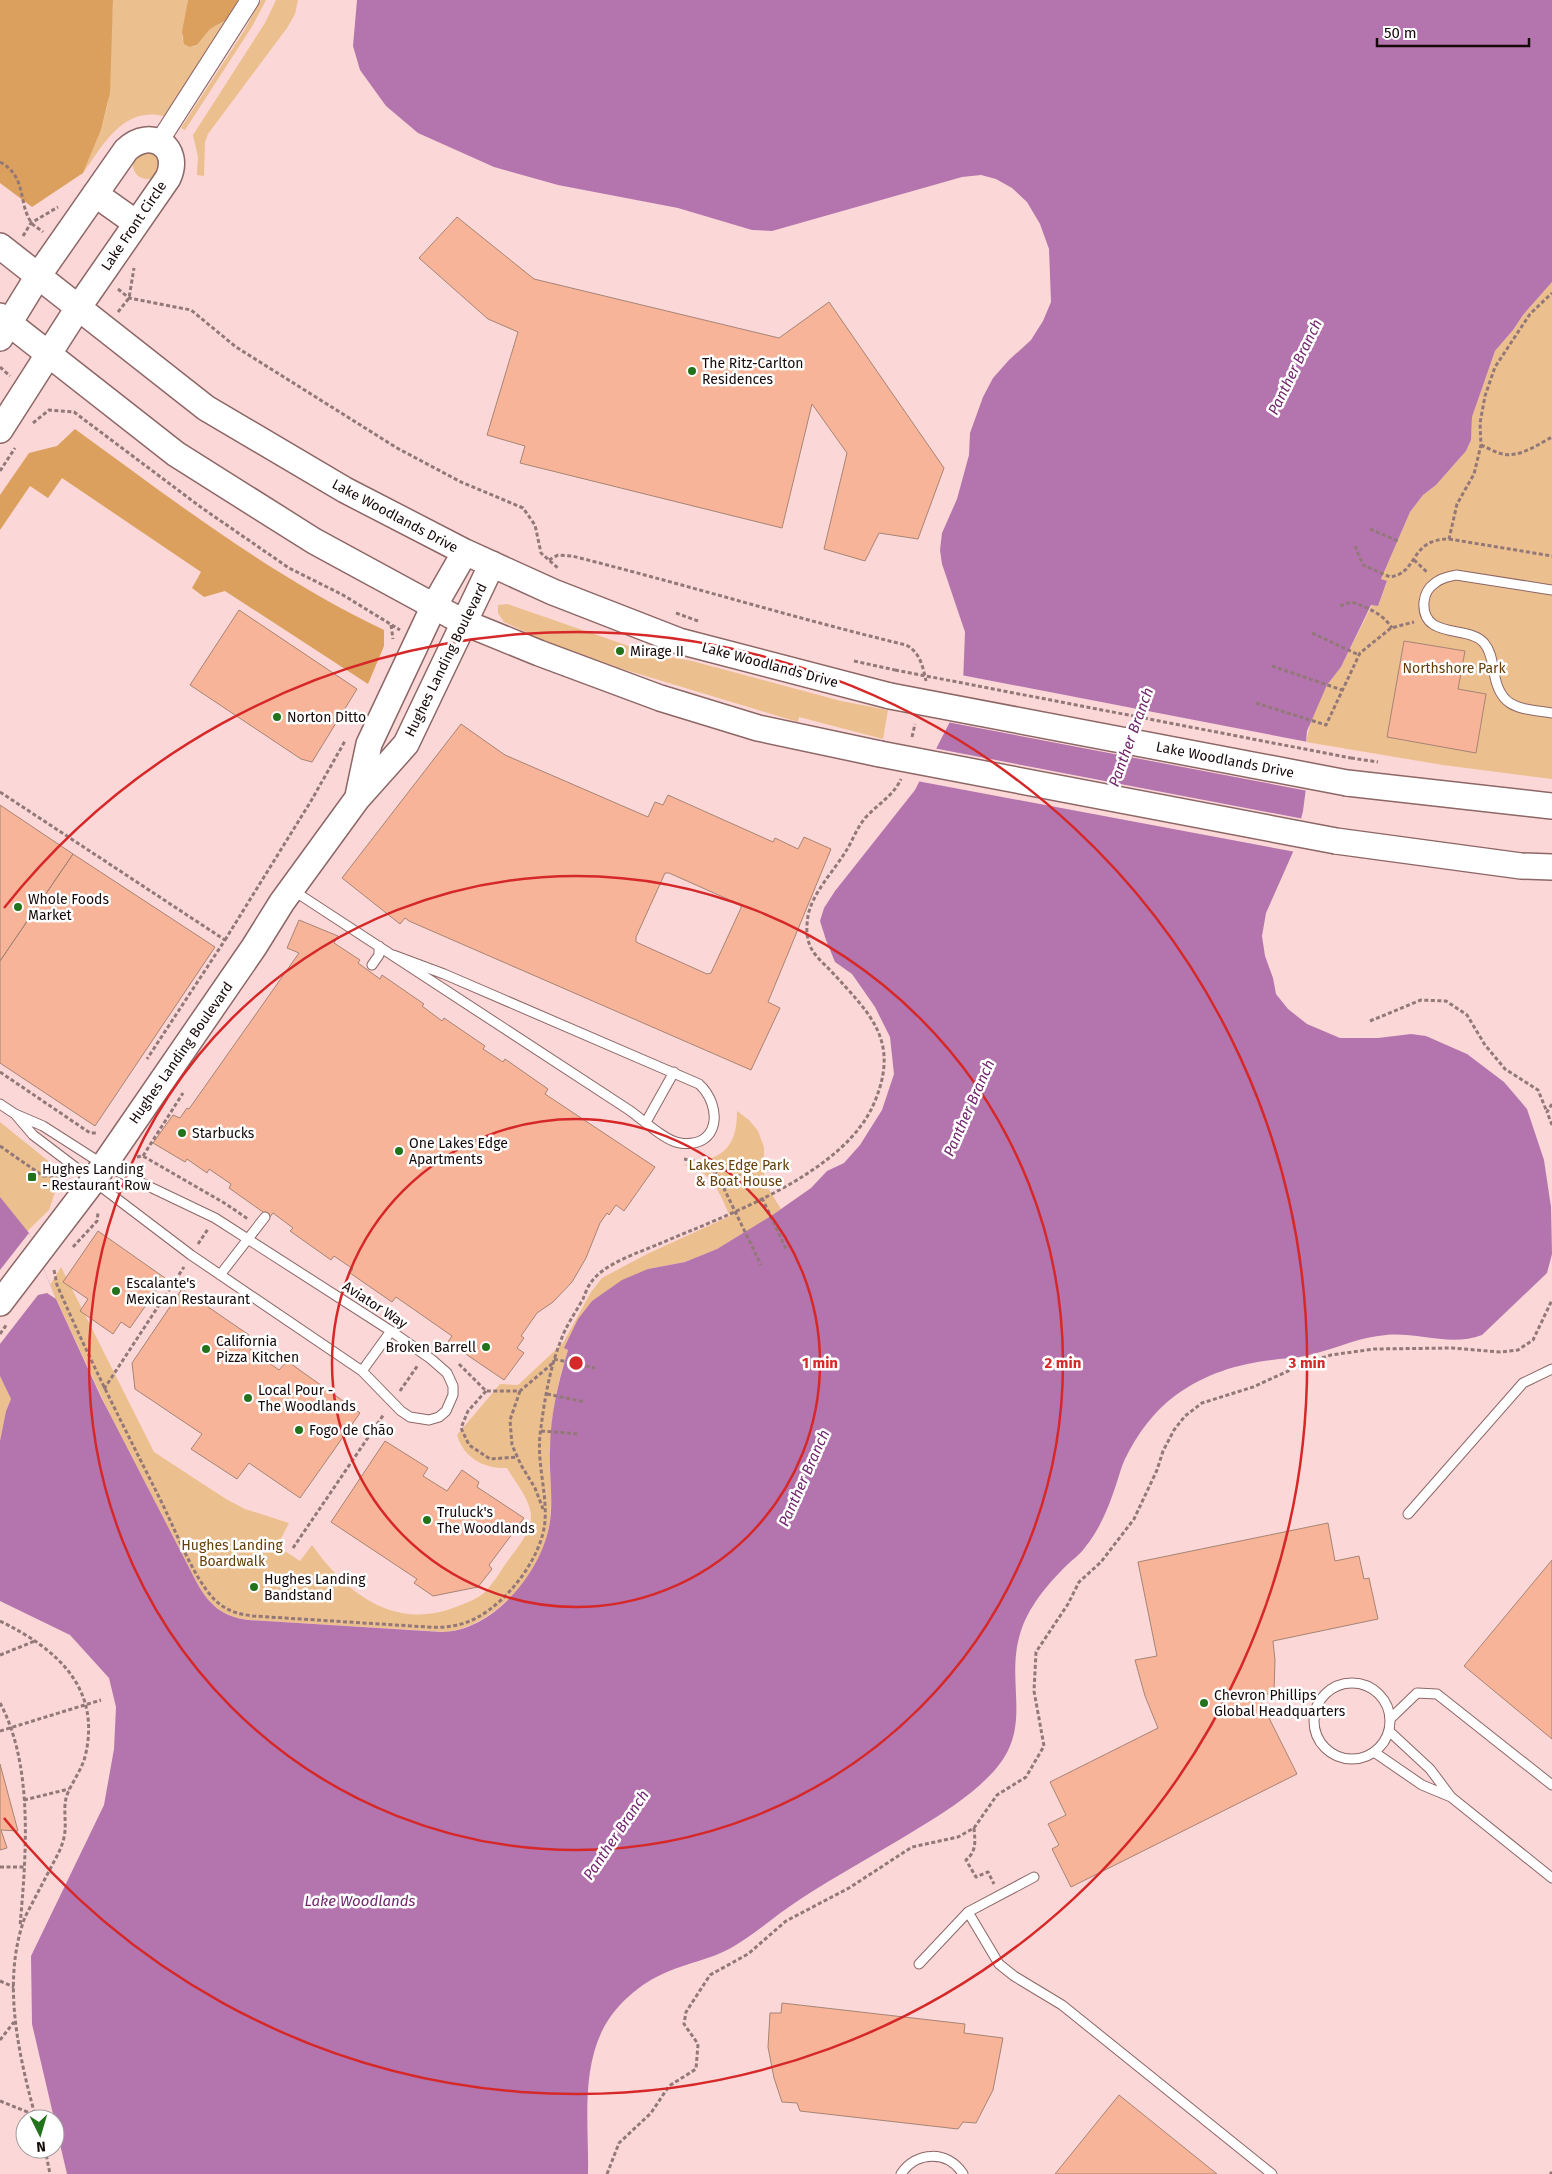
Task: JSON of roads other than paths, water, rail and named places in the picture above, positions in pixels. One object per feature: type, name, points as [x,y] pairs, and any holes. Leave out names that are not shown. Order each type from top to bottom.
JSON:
[{"type":"main road","points":[[160,142],[146,139],[138,140],[132,145],[95,194],[3,326],[49,353],[176,454],[314,541],[463,622],[539,653],[660,698],[758,728],[880,754],[1336,840],[1521,866],[1552,867]]},
{"type":"main road","name":"Lake Front Circle","points":[[0,430],[78,308],[171,171],[171,157],[160,142]]},
{"type":"main road","points":[[95,194],[136,223]]},
{"type":"main road","name":"Lake Woodlands Drive","points":[[0,246],[206,408],[345,490],[465,552],[553,592],[679,641],[890,696],[1347,783],[1552,806]]},
{"type":"main road","name":"Hughes Landing Boulevard","points":[[357,799],[369,744],[406,643],[434,606],[465,552]]},
{"type":"main road","name":"Hughes Landing Boulevard","points":[[0,1303],[46,1262],[109,1156],[254,947],[282,902],[357,799],[406,744],[492,564]]},
{"type":"street","points":[[160,142],[250,0]]},
{"type":"lane","points":[[1552,590],[1456,575],[1442,578],[1426,592],[1424,609],[1427,618],[1444,630],[1478,638],[1484,643],[1491,658],[1496,684],[1506,702],[1517,707],[1552,713]]},
{"type":"lane","points":[[292,890],[646,1122],[669,1139],[678,1143],[693,1144],[706,1137],[712,1128],[714,1103],[708,1092],[699,1084],[444,974],[393,956]]},
{"type":"lane","points":[[372,965],[379,955],[379,946]]},
{"type":"lane","points":[[646,1122],[674,1072]]},
{"type":"lane","name":"Aviator Way","points":[[0,1104],[15,1114],[109,1156],[248,1238],[391,1331],[447,1373],[453,1386],[451,1403],[446,1411],[439,1417],[429,1420],[410,1417],[392,1403],[362,1371],[191,1255],[109,1156],[33,1135],[15,1114]]},
{"type":"lane","points":[[220,1276],[265,1217]]},
{"type":"lane","points":[[362,1371],[391,1331]]},
{"type":"lane","points":[[1408,1514],[1523,1383],[1552,1369]]},
{"type":"lane","points":[[1348,1683],[1372,1688],[1382,1696],[1388,1707],[1390,1719],[1389,1732],[1374,1752],[1363,1757],[1350,1758],[1338,1756],[1319,1740],[1315,1728],[1318,1704],[1336,1686],[1348,1683]]},
{"type":"lane","points":[[1390,1719],[1417,1693],[1438,1694],[1552,1785]]},
{"type":"lane","points":[[1389,1732],[1430,1769],[1451,1797],[1552,1878]]},
{"type":"lane","points":[[1374,1752],[1422,1785],[1451,1797]]},
{"type":"lane","points":[[919,1964],[968,1912],[1034,1877]]},
{"type":"lane","points":[[968,1912],[999,1964],[1014,1976],[1062,2005],[1272,2174]]},
{"type":"lane","points":[[901,2174],[915,2160],[926,2156],[937,2156],[949,2160],[963,2174]]},
{"type":"water","name":"Lake Woodlands","points":[[357,0],[1552,0],[1552,282],[1495,351],[1472,417],[1471,440],[1466,451],[1436,485],[1423,495],[1410,512],[1381,579],[1387,581],[1378,606],[1371,605],[1341,667],[1327,685],[1307,731],[1306,788],[1303,811],[1293,852],[1266,913],[1262,936],[1265,956],[1273,978],[1276,994],[1288,1009],[1307,1024],[1340,1038],[1378,1038],[1411,1034],[1426,1036],[1467,1054],[1504,1082],[1527,1109],[1544,1160],[1551,1207],[1552,1254],[1547,1273],[1482,1335],[1458,1340],[1410,1335],[1376,1336],[1322,1352],[1246,1364],[1198,1381],[1160,1408],[1141,1432],[1122,1465],[1107,1509],[1096,1532],[1082,1552],[1045,1589],[1023,1624],[1016,1652],[1016,1722],[1013,1738],[1006,1755],[994,1771],[977,1788],[948,1810],[813,1891],[740,1943],[716,1955],[675,1969],[647,1982],[621,2004],[607,2021],[602,2031],[591,2065],[588,2101],[588,2174],[67,2174],[64,2159],[65,2109],[52,2109],[32,2024],[31,1956],[104,1805],[114,1749],[116,1707],[109,1678],[70,1635],[0,1601],[0,1441],[6,1411],[11,1399],[0,1376],[0,1197],[29,1233],[56,1299],[101,1397],[197,1583],[212,1604],[224,1613],[248,1620],[442,1632],[461,1629],[479,1622],[495,1611],[511,1597],[524,1581],[536,1563],[544,1545],[549,1527],[551,1508],[550,1438],[553,1413],[568,1350],[564,1348],[578,1319],[592,1301],[622,1280],[648,1269],[685,1262],[717,1249],[771,1216],[811,1188],[827,1171],[844,1163],[860,1145],[882,1110],[894,1074],[890,1037],[875,1007],[852,974],[835,962],[820,921],[824,908],[835,891],[915,790],[957,708],[963,684],[965,632],[942,564],[940,550],[942,533],[957,499],[969,455],[970,433],[983,397],[993,378],[1031,340],[1043,321],[1051,302],[1049,249],[1040,224],[1027,202],[1012,188],[996,179],[981,175],[962,177],[772,231],[752,230],[678,208],[558,185],[494,167],[418,133],[386,106],[360,70],[353,46]]},
{"type":"place","name":"The Ritz-Carlton Residences","points":[[692,371]]},
{"type":"place","name":"Mirage II","points":[[620,651]]},
{"type":"place","name":"Norton Ditto","points":[[277,717]]},
{"type":"place","name":"Whole Foods Market","points":[[18,907]]},
{"type":"place","name":"Starbucks","points":[[182,1133]]},
{"type":"place","name":"One Lakes Edge Apartments","points":[[399,1151]]},
{"type":"place","name":"Hughes Landing - Restaurant Row","points":[[32,1177]]},
{"type":"place","name":"Escalante's Mexican Restaurant","points":[[116,1291]]},
{"type":"place","name":"Broken Barrell","points":[[486,1347]]},
{"type":"place","name":"California Pizza Kitchen","points":[[206,1349]]},
{"type":"place","name":"Local Pour - The Woodlands","points":[[248,1398]]},
{"type":"place","name":"Fogo de Chão","points":[[299,1430]]},
{"type":"place","name":"Truluck's The Woodlands","points":[[427,1520]]},
{"type":"place","name":"Hughes Landing Bandstand","points":[[254,1587]]},
{"type":"place","name":"Chevron Phillips Global Headquarters","points":[[1204,1703]]},
{"type":"water label","name":"Panther Branch","points":[[1295,367]]},
{"type":"water label","name":"Panther Branch","points":[[1131,737]]},
{"type":"water label","name":"Panther Branch","points":[[969,1108]]},
{"type":"water label","name":"Panther Branch","points":[[804,1478]]},
{"type":"water label","name":"Panther Branch","points":[[616,1835]]},
{"type":"park label","name":"Northshore Park","points":[[1454,668]]},
{"type":"park label","name":"Lakes Edge Park & Boat House","points":[[739,1174]]},
{"type":"park label","name":"Hughes Landing Boardwalk","points":[[232,1554]]}]
